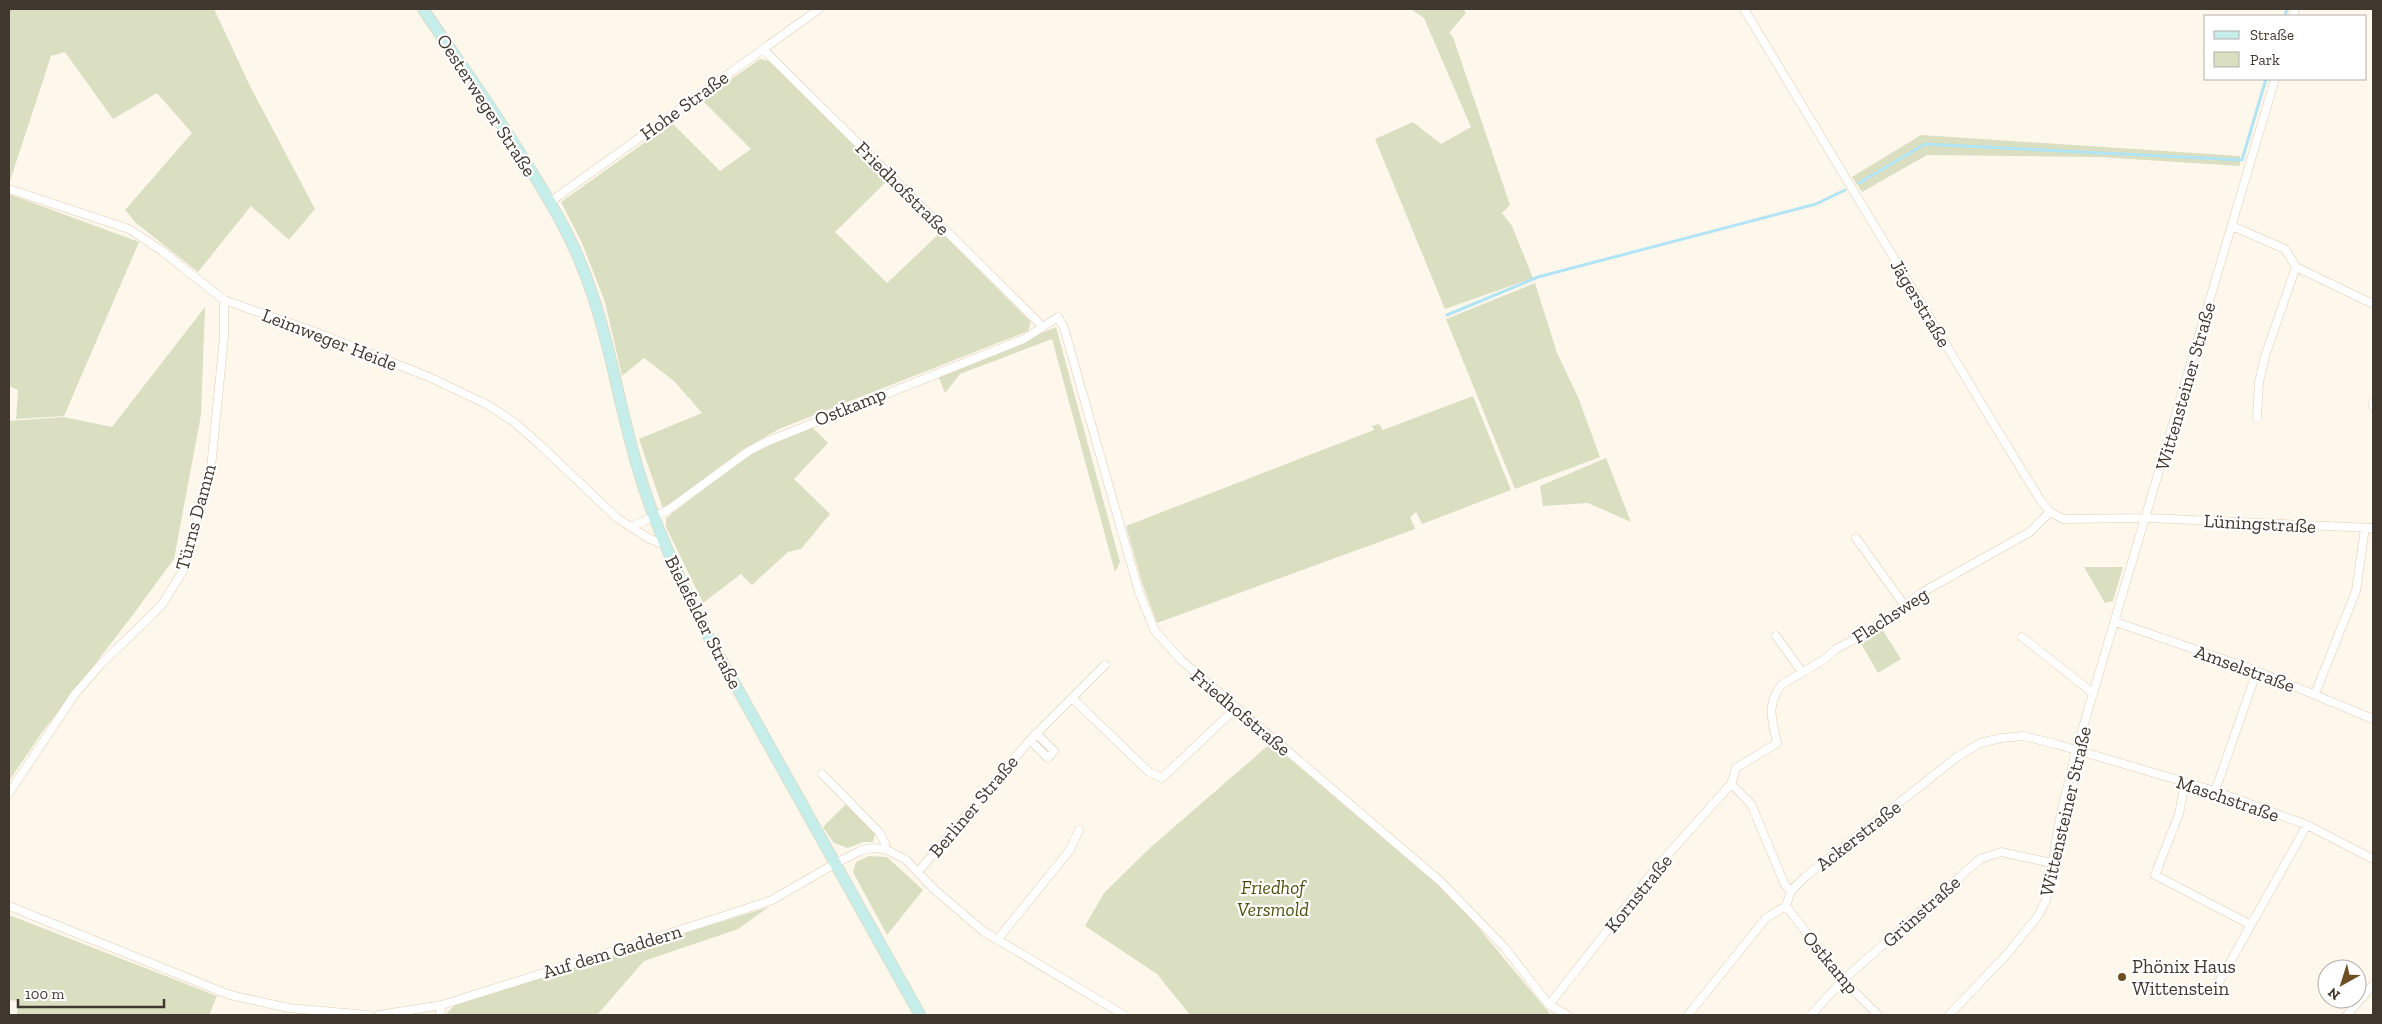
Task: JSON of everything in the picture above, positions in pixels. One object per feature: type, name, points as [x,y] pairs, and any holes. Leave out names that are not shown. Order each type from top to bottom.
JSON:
[{"type":"main road","name":"Oesterweger Straße","points":[[423,9],[507,132],[550,202]]},
{"type":"main road","name":"Bielefelder Straße","points":[[550,202],[584,269],[601,326],[638,469],[654,517],[677,575],[708,636],[920,1015]]},
{"type":"street","name":"Hohe Straße","points":[[550,202],[819,9]]},
{"type":"street","name":"Jägerstraße","points":[[1744,9],[1998,431],[2041,501],[2050,512]]},
{"type":"street","name":"Friedhofstraße","points":[[763,48],[1043,327]]},
{"type":"street","name":"Wittensteiner Straße","points":[[1950,1015],[2008,953],[2038,916],[2046,900],[2060,813],[2076,751],[2147,518],[2275,80]]},
{"type":"street","name":"Leimweger Heide","points":[[9,189],[129,228],[162,251],[224,300],[318,333],[429,377],[488,405],[514,422],[603,506],[630,527],[648,538],[665,545]]},
{"type":"street","points":[[2232,226],[2285,250],[2296,267],[2373,304]]},
{"type":"street","points":[[2257,418],[2259,382],[2265,356],[2296,267]]},
{"type":"street","name":"Türns Damm","points":[[9,793],[74,694],[101,664],[161,606],[183,571],[211,468],[224,337],[224,300]]},
{"type":"street","name":"Friedhofstraße","points":[[1058,317],[1064,328],[1146,610],[1155,630],[1172,651],[1236,708],[1440,881],[1505,948],[1549,1005],[1567,1015]]},
{"type":"street","name":"Ostkamp","points":[[654,517],[668,510],[749,451],[766,442],[1024,339],[1058,317]]},
{"type":"street","points":[[2050,512],[2063,518],[2147,518]]},
{"type":"street","name":"Flachsweg","points":[[1731,784],[1736,768],[1776,742],[1770,702],[1780,685],[1836,649],[1874,629],[1921,593],[2030,532],[2050,512]]},
{"type":"street","points":[[630,527],[654,517]]},
{"type":"street","name":"Lüningstraße","points":[[2147,518],[2369,528]]},
{"type":"street","points":[[2315,694],[2356,591],[2369,528]]},
{"type":"street","points":[[1856,538],[1905,606]]},
{"type":"street","name":"Amselstraße","points":[[2116,622],[2257,671],[2373,719]]},
{"type":"street","points":[[1776,636],[1802,672]]},
{"type":"street","points":[[2022,637],[2093,693]]},
{"type":"street","name":"Berliner Straße","points":[[918,872],[1036,733],[1105,665]]},
{"type":"street","points":[[2215,791],[2257,671]]},
{"type":"street","points":[[1072,698],[1150,772],[1162,778],[1236,708]]},
{"type":"street","name":"Berliner Straße","points":[[1030,740],[1048,758],[1054,751],[1036,733]]},
{"type":"street","name":"Ackerstraße","points":[[1786,906],[1791,891],[1805,877],[1957,756],[1980,743],[2001,738],[2023,736],[2076,751]]},
{"type":"street","name":"Maschstraße","points":[[2076,751],[2215,791],[2307,825],[2373,859]]},
{"type":"street","points":[[822,774],[879,832],[885,844],[885,849],[872,848],[860,851],[836,864]]},
{"type":"street","points":[[2185,782],[2179,814],[2155,875],[2251,925]]},
{"type":"street","points":[[1731,784],[1751,804],[1785,885],[1791,891]]},
{"type":"street","name":"Kornstraße","points":[[1549,1005],[1656,868],[1731,784]]},
{"type":"street","points":[[2219,982],[2307,825]]},
{"type":"street","points":[[997,940],[1070,850],[1080,830]]},
{"type":"street","name":"Berliner Straße","points":[[885,849],[906,859],[954,908],[997,940],[1124,1015]]},
{"type":"street","name":"Grünstraße","points":[[1811,1015],[1843,980],[1980,859],[2001,852],[2052,862]]},
{"type":"street","name":"Auf dem Gaddern","points":[[379,1015],[442,1005],[772,900],[836,864]]},
{"type":"street","points":[[9,906],[230,995],[289,1008],[368,1015]]},
{"type":"street","points":[[1688,1015],[1766,918],[1786,906]]},
{"type":"street","name":"Ostkamp","points":[[1786,906],[1843,980],[1878,1015]]},
{"type":"street","points":[[2347,1015],[2373,985]]},
{"type":"street","points":[[440,1015],[442,1005]]},
{"type":"green space","points":[[9,9],[214,9],[250,86],[315,209],[289,240],[251,206],[198,272],[136,223],[125,210],[192,133],[157,93],[113,119],[65,52],[51,56],[10,181]]},
{"type":"green space","points":[[1411,9],[1463,9],[1466,13],[1449,33],[1453,37],[1510,205],[1502,213],[1512,226],[1533,278],[1445,309],[1375,139],[1413,122],[1441,144],[1471,127],[1424,18]]},
{"type":"green space","points":[[760,59],[770,61],[889,179],[835,232],[887,283],[941,232],[1031,322],[1028,331],[779,429],[742,450],[663,509],[639,439],[702,413],[674,381],[644,358],[622,376],[605,302],[582,243],[561,202],[672,123],[720,171],[751,149],[702,100]]},
{"type":"green space","points":[[1921,135],[2240,156],[2240,166],[2099,157],[1927,155],[1862,192],[1852,177]]},
{"type":"green space","points":[[9,194],[139,242],[64,416],[16,419],[18,390],[9,386]]},
{"type":"green space","points":[[1535,283],[1557,353],[1578,397],[1600,457],[1515,489],[1446,319]]},
{"type":"green space","points":[[205,307],[201,415],[174,559],[43,731],[9,781],[9,421],[64,417],[112,427]]},
{"type":"green space","points":[[1056,327],[1120,562],[1115,572],[1052,339],[960,374],[945,393],[938,376]]},
{"type":"green space","points":[[1473,396],[1511,490],[1422,524],[1416,512],[1410,517],[1415,529],[1157,623],[1143,586],[1126,526],[1374,430],[1372,426],[1379,424],[1383,430]]},
{"type":"green space","points":[[811,426],[828,443],[794,479],[830,514],[801,549],[788,552],[752,585],[741,574],[703,603],[666,527],[666,518],[748,456]]},
{"type":"green space","points":[[1606,458],[1631,522],[1588,503],[1543,506],[1540,486]]},
{"type":"green space","points":[[2084,567],[2123,567],[2113,601],[2105,603]]},
{"type":"green space","points":[[1882,629],[1901,659],[1878,673],[1860,642]]},
{"type":"green space","name":"Friedhof Versmold","points":[[1271,743],[1438,885],[1468,915],[1551,1015],[1190,1015],[1157,974],[1085,926],[1104,893],[1151,847]]},
{"type":"green space","points":[[846,804],[875,834],[873,842],[863,842],[848,848],[834,843],[823,827]]},
{"type":"green space","points":[[869,856],[887,857],[923,890],[887,935],[853,872],[856,862]]},
{"type":"green space","points":[[769,907],[738,929],[644,961],[597,1015],[445,1015],[456,1004]]},
{"type":"green space","points":[[9,915],[217,996],[209,1015],[17,1015],[18,1001],[9,1000]]},
{"type":"waterway","points":[[2285,15],[2287,9]]},
{"type":"waterway","points":[[1859,183],[1925,144],[2242,160],[2266,80]]},
{"type":"waterway","points":[[1447,315],[1538,277],[1816,204],[1845,190]]},
{"type":"place","name":"Phönix Haus Wittenstein","points":[[2122,977]]}]
